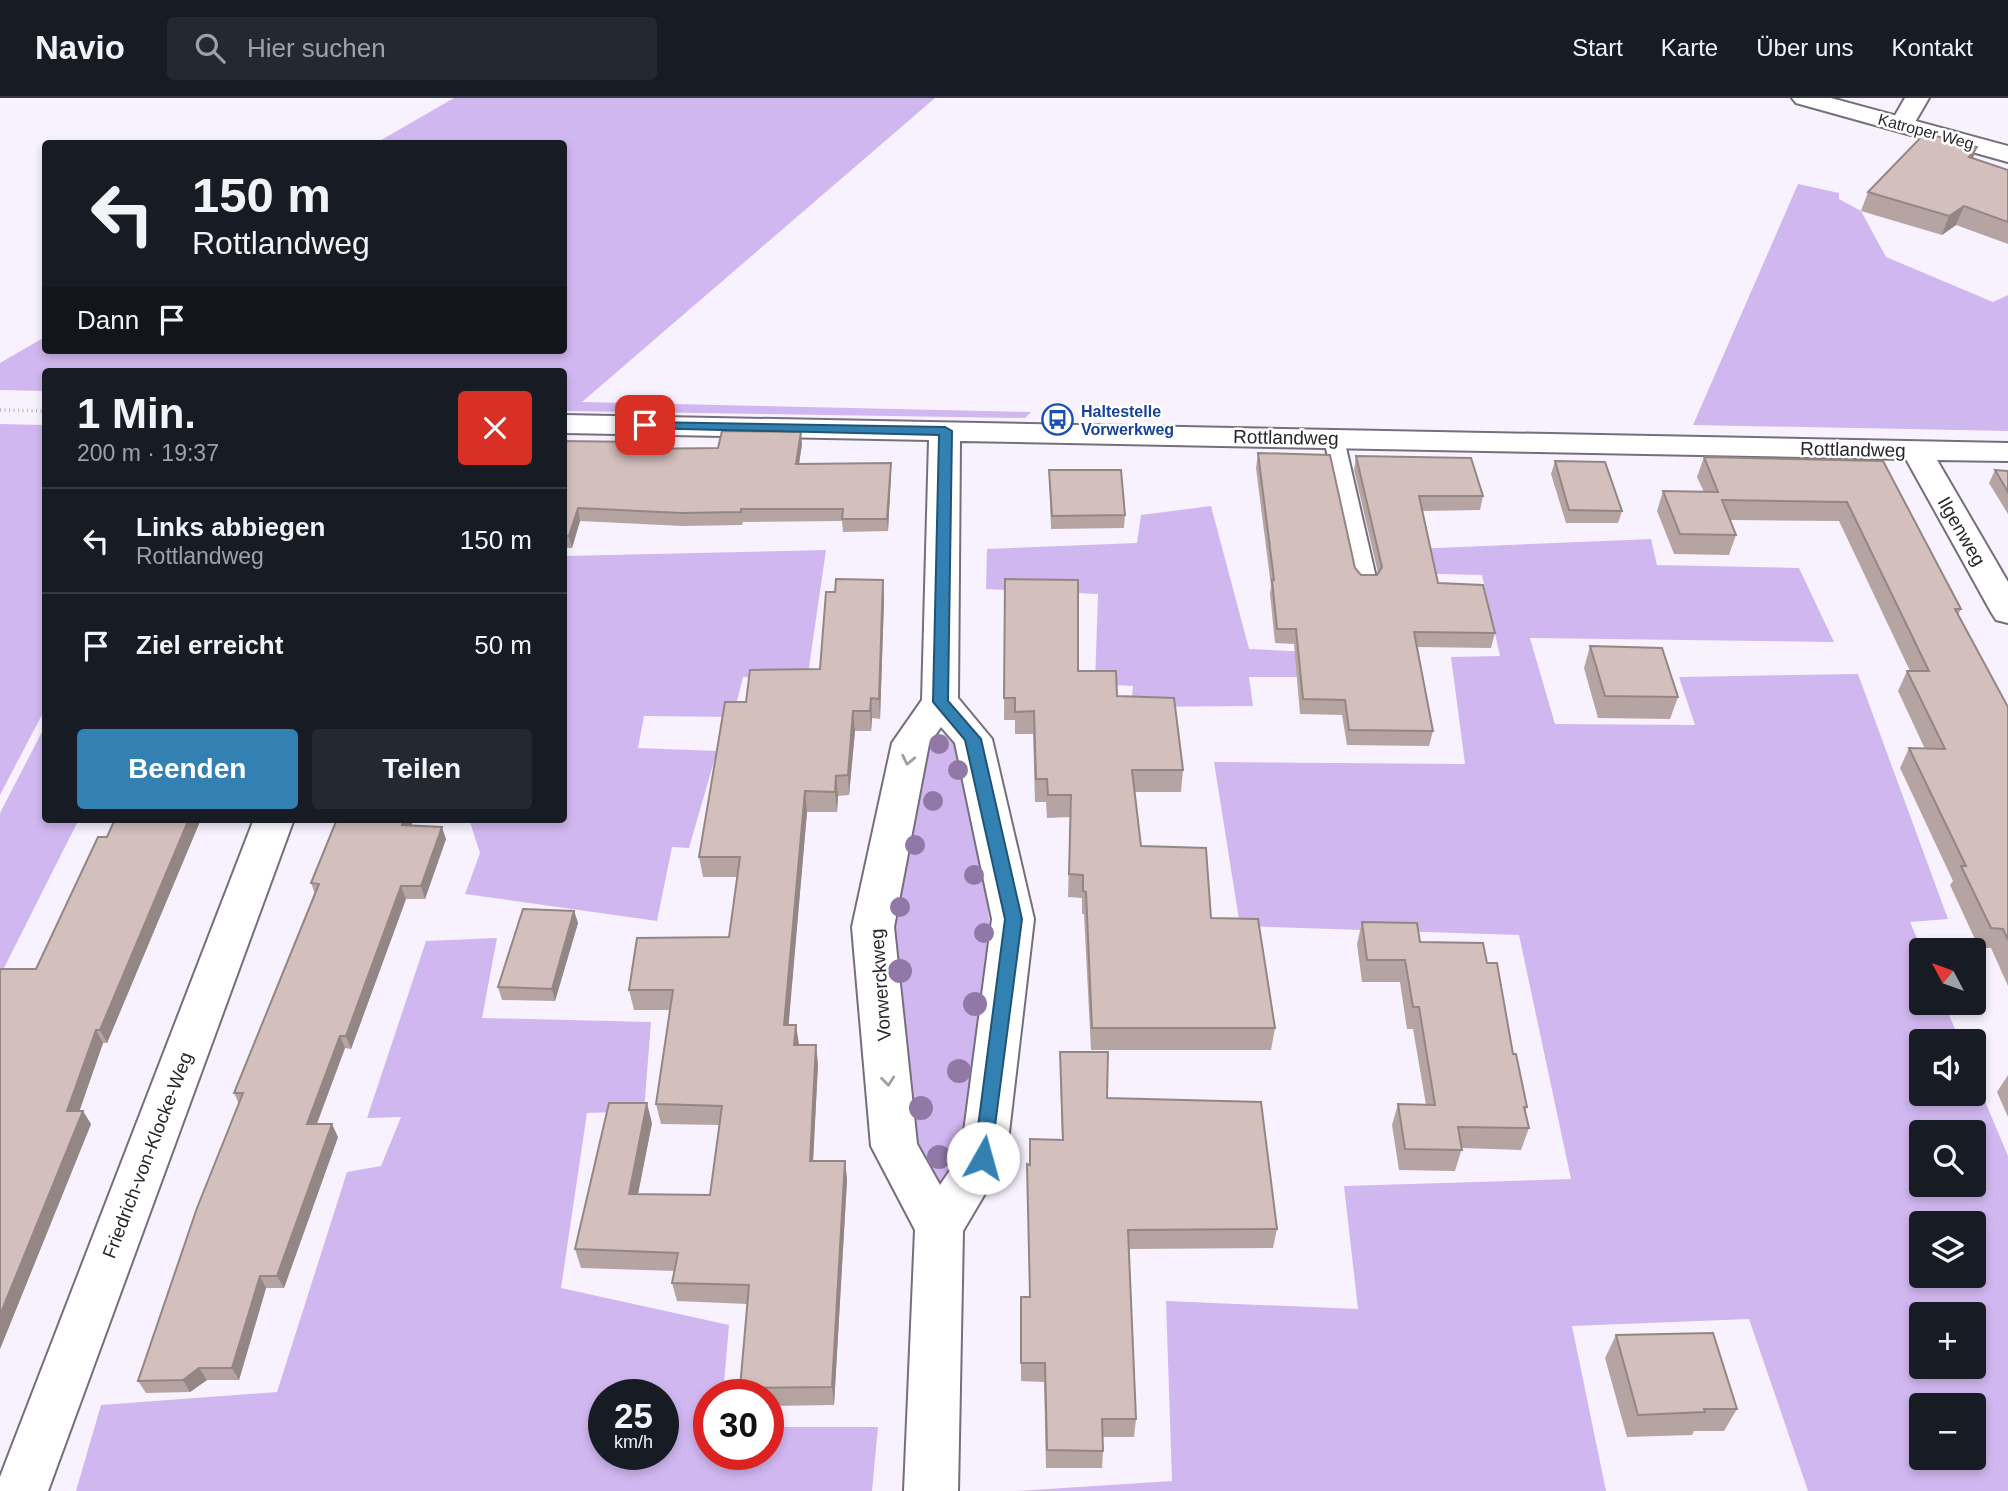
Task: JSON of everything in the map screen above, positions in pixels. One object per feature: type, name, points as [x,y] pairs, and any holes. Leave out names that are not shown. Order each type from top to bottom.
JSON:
[{"type":"street","name":"Katroper Weg","points":[[1804,98],[2008,154]]},
{"type":"street","points":[[1902,124],[1917,98]]},
{"type":"street","name":"Rottlandweg","points":[[567,424],[2008,452]]},
{"type":"street","points":[[931,1491],[939,1228],[983,1158],[1013,919],[973,739],[940,702],[945,431]]},
{"type":"street","name":"Ilgenweg","points":[[1916,450],[2008,612]]},
{"type":"street","name":"Vorwerckweg","points":[[939,1228],[894,1146],[873,928],[911,743],[940,702]]},
{"type":"street","name":"Friedrich-von-Klocke-Weg","points":[[21,1491],[272,823]]},
{"type":"lane","points":[[1334,439],[1366,582]]},
{"type":"path","points":[[0,410],[42,411]]},
{"type":"shaded area","points":[[454,98],[935,98],[582,402],[1031,412],[1025,418],[567,411],[567,368],[42,368],[42,391],[0,390],[0,363],[42,339],[42,354],[567,354],[567,140],[381,140]]},
{"type":"shaded area","points":[[1798,184],[1839,193],[1839,199],[1861,211],[1886,257],[1993,302],[2008,295],[2008,431],[1693,425]]},
{"type":"shaded area","points":[[0,424],[42,425],[42,715],[0,795]]},
{"type":"shaded area","points":[[1211,506],[1249,649],[1372,655],[1377,677],[1249,677],[1253,706],[1131,707],[1133,686],[1095,684],[1098,594],[986,589],[987,549],[1137,543],[1141,515]]},
{"type":"shaded area","points":[[1651,539],[1657,565],[1799,568],[1834,642],[1530,638],[1555,724],[1695,725],[1679,677],[1858,674],[1948,919],[1910,922],[1917,938],[1909,938],[1909,1015],[1949,1015],[1955,1029],[1909,1029],[1909,1106],[1986,1106],[1986,1104],[2008,1156],[2008,1491],[1808,1491],[1749,1319],[1572,1326],[1606,1491],[1017,1491],[1172,1481],[1166,1301],[1358,1309],[1344,1186],[1571,1179],[1519,935],[1240,926],[1214,762],[1465,764],[1451,657],[1500,656],[1482,575],[1397,573],[1390,550]]},
{"type":"shaded area","points":[[826,550],[807,681],[743,677],[733,717],[644,716],[638,748],[717,751],[689,848],[672,847],[657,921],[465,894],[480,853],[470,823],[567,823],[567,556]]},
{"type":"shaded area","points":[[42,732],[42,823],[77,823],[0,976],[0,813]]},
{"type":"shaded area","points":[[951,734],[960,741],[985,885],[992,944],[959,1171],[945,1183],[928,1181],[914,1167],[888,927],[921,749],[932,736]]},
{"type":"shaded area","points":[[497,938],[482,1018],[651,1022],[644,1111],[587,1113],[561,1288],[729,1325],[724,1379],[693,1379],[693,1470],[784,1470],[784,1427],[878,1427],[872,1491],[76,1491],[101,1405],[277,1392],[347,1172],[381,1166],[401,1117],[367,1118],[426,941]]},
{"type":"building","points":[[1925,133],[1977,147],[1969,157],[2008,170],[2008,222],[1964,206],[1949,216],[1868,192]]},
{"type":"building","points":[[722,431],[801,432],[796,464],[891,463],[887,519],[842,519],[843,509],[741,509],[741,512],[681,513],[578,508],[567,536],[567,441],[636,442],[634,449],[718,448]]},
{"type":"building","points":[[1258,453],[1330,455],[1355,568],[1361,575],[1377,575],[1382,567],[1356,456],[1471,458],[1483,496],[1419,496],[1438,583],[1483,585],[1495,633],[1414,632],[1433,731],[1349,730],[1345,700],[1303,699],[1296,629],[1277,629],[1274,580]]},
{"type":"building","points":[[1704,457],[1883,461],[1961,609],[1955,609],[2008,707],[2008,940],[2003,929],[1991,928],[1961,866],[1966,866],[1909,748],[1945,749],[1907,671],[1929,671],[1847,502],[1722,500],[1736,535],[1680,534],[1663,491],[1718,492]]},
{"type":"building","points":[[1555,461],[1605,462],[1622,511],[1569,510]]},
{"type":"building","points":[[1049,470],[1121,470],[1125,515],[1052,516]]},
{"type":"building","points":[[1995,470],[2008,471],[2008,492]]},
{"type":"building","points":[[836,579],[883,580],[879,699],[871,698],[870,711],[853,711],[848,775],[836,776],[835,792],[805,791],[784,1025],[796,1025],[794,1045],[816,1045],[810,1161],[845,1161],[832,1387],[784,1388],[784,1379],[741,1379],[749,1285],[672,1283],[678,1253],[575,1249],[609,1103],[647,1103],[629,1194],[710,1195],[722,1106],[656,1104],[673,990],[629,990],[637,938],[729,937],[740,857],[699,857],[725,702],[746,702],[750,670],[820,669],[826,592],[835,592]]},
{"type":"building","points":[[1005,579],[1078,580],[1078,671],[1116,671],[1117,696],[1174,698],[1183,770],[1132,770],[1141,846],[1206,848],[1211,918],[1258,919],[1275,1028],[1092,1028],[1086,892],[1083,891],[1083,875],[1069,874],[1071,795],[1048,795],[1047,779],[1036,779],[1034,711],[1015,712],[1015,698],[1004,698]]},
{"type":"building","points":[[1590,646],[1662,648],[1678,697],[1605,696]]},
{"type":"building","points":[[113,823],[187,823],[100,1030],[96,1030],[67,1111],[83,1111],[0,1315],[0,971],[36,969],[98,837],[107,837]]},
{"type":"building","points":[[335,823],[403,823],[402,825],[442,827],[421,886],[401,886],[346,1036],[340,1036],[307,1124],[332,1124],[277,1276],[260,1276],[232,1368],[199,1368],[183,1380],[138,1381],[197,1208],[243,1093],[234,1093],[319,884],[311,883]]},
{"type":"building","points":[[523,909],[574,911],[552,989],[498,987]]},
{"type":"building","points":[[1362,922],[1417,923],[1420,942],[1483,943],[1487,963],[1497,963],[1529,1128],[1458,1127],[1462,1150],[1405,1149],[1398,1104],[1435,1105],[1419,1007],[1413,1007],[1405,960],[1367,960]]},
{"type":"building","points":[[1060,1052],[1108,1052],[1107,1098],[1261,1102],[1277,1229],[1128,1230],[1136,1419],[1102,1419],[1103,1451],[1047,1450],[1045,1363],[1021,1363],[1021,1297],[1030,1297],[1027,1164],[1030,1165],[1030,1139],[1063,1140]]},
{"type":"building","points":[[1713,1333],[1737,1409],[1638,1415],[1616,1335]]},
{"type":"place","name":"Haltestelle Vorwerkweg","points":[[1058,420]]},
{"type":"route","points":[[645,425],[945,431],[940,702],[973,739],[1013,919],[983,1158]]}]
